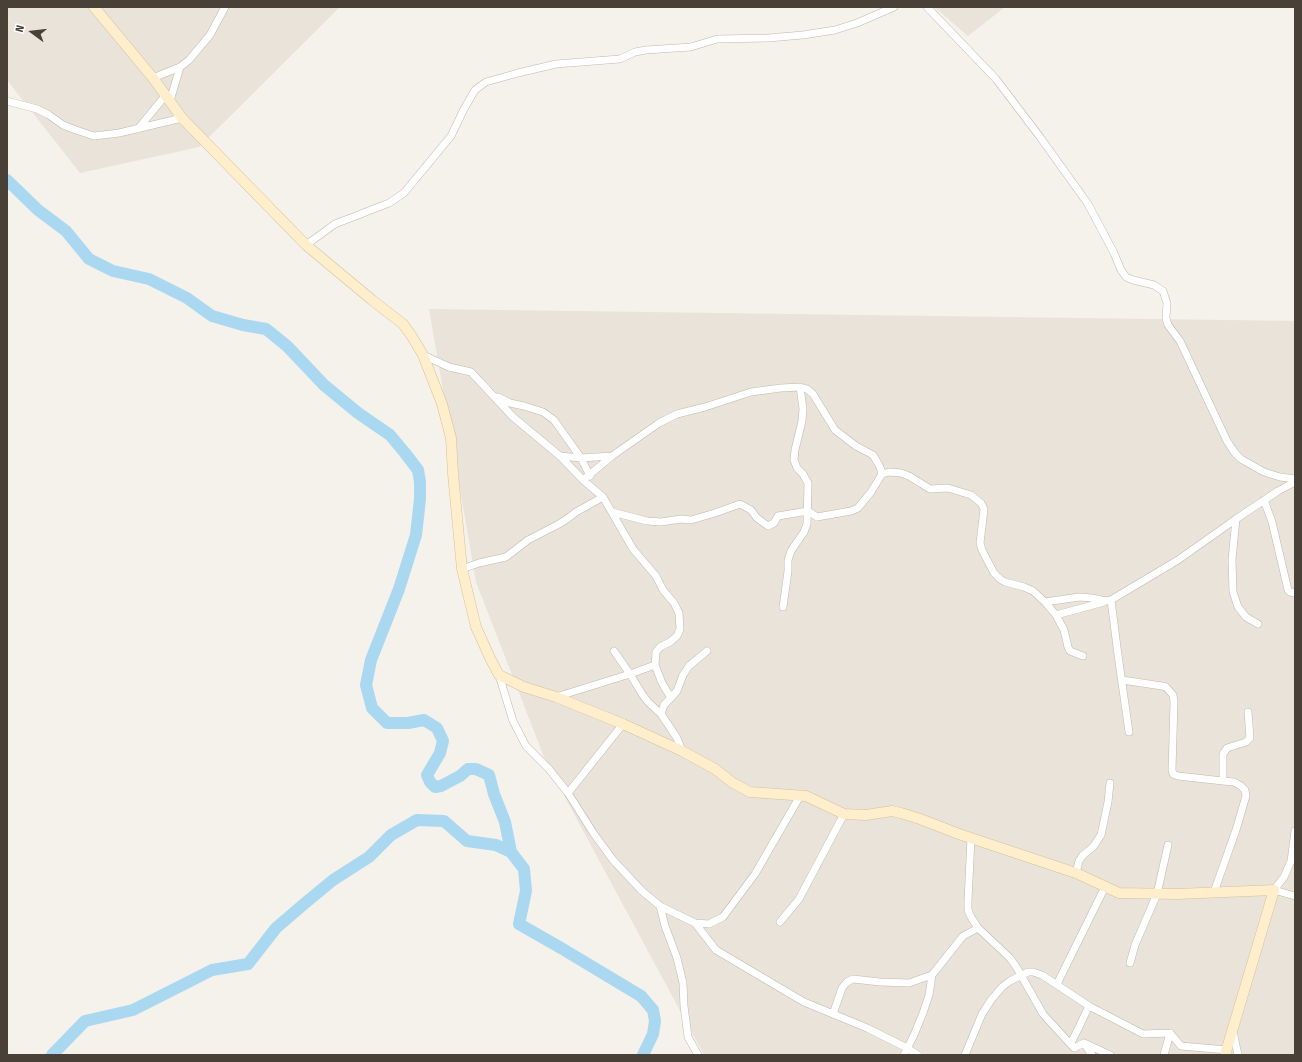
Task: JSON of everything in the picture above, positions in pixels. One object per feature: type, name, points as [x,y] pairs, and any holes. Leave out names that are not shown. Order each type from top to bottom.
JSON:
[{"type":"street","points":[[94,7],[153,78],[182,118],[306,245],[403,324],[424,355],[442,404],[451,438],[462,569],[476,626],[499,675],[512,721],[526,746],[549,769],[568,793],[594,834],[613,860],[642,891],[660,906],[695,923],[709,924],[723,917],[755,874],[800,796]]},
{"type":"street","points":[[153,78],[180,67],[189,60],[207,40],[225,7]]},
{"type":"street","points":[[306,245],[335,224],[389,203],[404,193],[451,136],[475,90],[486,82],[556,64],[620,59],[635,52],[696,46],[717,39],[803,35],[835,30],[857,23],[894,7]]},
{"type":"street","points":[[927,7],[996,78],[1040,137],[1088,204],[1126,277],[1154,285],[1163,291],[1167,303],[1166,318],[1168,325],[1180,341],[1227,441],[1235,453],[1241,459],[1264,472],[1295,480]]},
{"type":"street","points":[[138,129],[168,99],[180,67]]},
{"type":"street","points":[[7,101],[37,109],[50,115],[63,125],[94,136],[119,133],[182,118]]},
{"type":"street","points":[[424,355],[449,367],[471,372],[513,417],[560,456],[583,480],[603,497],[633,548],[656,576],[663,590],[674,603],[679,613],[680,629],[677,636],[670,642],[660,647],[656,652],[655,666],[662,683],[672,698]]},
{"type":"street","points":[[583,480],[590,476],[612,456],[659,423],[677,414],[705,407],[751,392],[781,388],[807,389],[813,394],[835,430],[856,446],[873,455],[882,474]]},
{"type":"street","points":[[783,607],[788,560],[791,551],[804,532],[807,524],[808,483],[803,474],[797,468],[794,460],[803,409],[800,388]]},
{"type":"street","points":[[494,396],[510,403],[543,412],[554,420],[581,458],[590,476]]},
{"type":"street","points":[[560,456],[581,458],[612,456]]},
{"type":"street","points":[[612,512],[647,521],[661,522],[681,519],[691,520],[740,504],[751,510],[757,518],[768,526],[774,523],[778,516],[808,511],[817,517],[851,511],[858,508],[871,492],[882,474],[889,472],[901,473],[910,476],[930,488],[948,488],[971,495],[981,504],[984,509],[980,543],[994,573],[1000,579],[1033,591],[1045,602],[1056,615],[1064,630],[1068,647],[1074,653],[1084,656]]},
{"type":"street","points":[[1056,615],[1109,601],[1178,560],[1295,480]]},
{"type":"street","points":[[462,569],[479,563],[506,557],[528,540],[568,519],[576,512],[603,497]]},
{"type":"street","points":[[1264,500],[1272,522],[1288,590],[1295,593]]},
{"type":"street","points":[[1236,519],[1232,560],[1233,592],[1238,607],[1246,617],[1258,624]]},
{"type":"street","points":[[1045,602],[1079,597],[1109,601]]},
{"type":"street","points":[[1109,601],[1129,732]]},
{"type":"street","points":[[614,651],[648,702],[662,714],[675,734],[682,751]]},
{"type":"street","points":[[662,714],[664,705],[677,691],[683,675],[689,666],[707,651]]},
{"type":"street","points":[[556,697],[655,666]]},
{"type":"street","points":[[499,675],[524,687],[556,697],[623,724],[682,751],[715,769],[733,783],[750,792],[806,796],[844,814],[866,815],[892,811],[901,812],[971,838],[1076,873],[1119,893],[1156,894],[1274,890],[1295,896]]},
{"type":"street","points":[[1122,680],[1166,687],[1173,695],[1173,774],[1178,776],[1234,782],[1245,790],[1246,796],[1236,830],[1214,892]]},
{"type":"street","points":[[1223,781],[1222,759],[1224,751],[1227,748],[1246,742],[1250,738],[1248,712]]},
{"type":"street","points":[[568,793],[623,724]]},
{"type":"street","points":[[1076,873],[1079,861],[1083,855],[1093,847],[1101,835],[1108,802],[1110,783]]},
{"type":"street","points":[[780,922],[799,899],[844,814]]},
{"type":"street","points":[[1170,1033],[1181,1046],[1226,1053],[1274,890],[1284,877],[1291,861],[1295,831]]},
{"type":"street","points":[[971,838],[968,910],[971,917],[978,928],[1010,958],[1022,975],[1043,1014],[1074,1048],[1084,1043]]},
{"type":"street","points":[[1130,963],[1134,946],[1156,894],[1168,845]]},
{"type":"street","points":[[1057,984],[1105,887]]},
{"type":"street","points":[[660,906],[665,926],[677,958],[683,983],[688,1037],[698,1055]]},
{"type":"street","points":[[695,923],[716,950],[804,1002],[867,1028],[906,1052],[918,1055]]},
{"type":"street","points":[[906,1052],[923,1013],[929,995],[932,975],[963,936],[978,928]]},
{"type":"street","points":[[965,1055],[982,1014],[991,1000],[1002,987],[1028,972],[1042,974],[1089,1006],[1143,1034],[1170,1033]]},
{"type":"street","points":[[833,1014],[842,988],[847,982],[853,979],[909,983],[932,975]]},
{"type":"street","points":[[1071,1043],[1089,1006]]},
{"type":"street","points":[[1233,1029],[1238,1055]]},
{"type":"street","points":[[1164,1055],[1170,1033]]},
{"type":"street","points":[[1084,1043],[1092,1055]]},
{"type":"street","points":[[1084,1043],[1110,1055]]},
{"type":"shaded area","points":[[7,7],[340,7],[199,147],[80,173],[7,80]]},
{"type":"shaded area","points":[[934,7],[1005,7],[968,36]]},
{"type":"shaded area","points":[[429,309],[1295,321],[1295,1055],[704,1055],[546,762],[476,582]]},
{"type":"waterway","points":[[7,180],[38,210],[66,231],[89,259],[113,271],[149,279],[187,298],[212,316],[243,325],[266,329],[287,346],[324,385],[358,413],[390,435],[418,470],[420,499],[416,535],[399,589],[371,660],[366,685],[372,708],[387,723],[408,723],[424,720],[437,728],[443,741],[440,753],[427,775],[430,782],[435,787],[441,786],[460,776],[468,769],[476,769],[489,775],[494,794],[505,822],[511,852]]},
{"type":"waterway","points":[[52,1055],[85,1021],[133,1010],[212,970],[248,964],[276,928],[304,904],[333,880],[369,857],[391,835],[417,820],[444,821],[467,841],[496,845],[511,852],[524,869],[526,891],[519,924],[641,996],[653,1010],[655,1021],[653,1034],[643,1055]]}]
